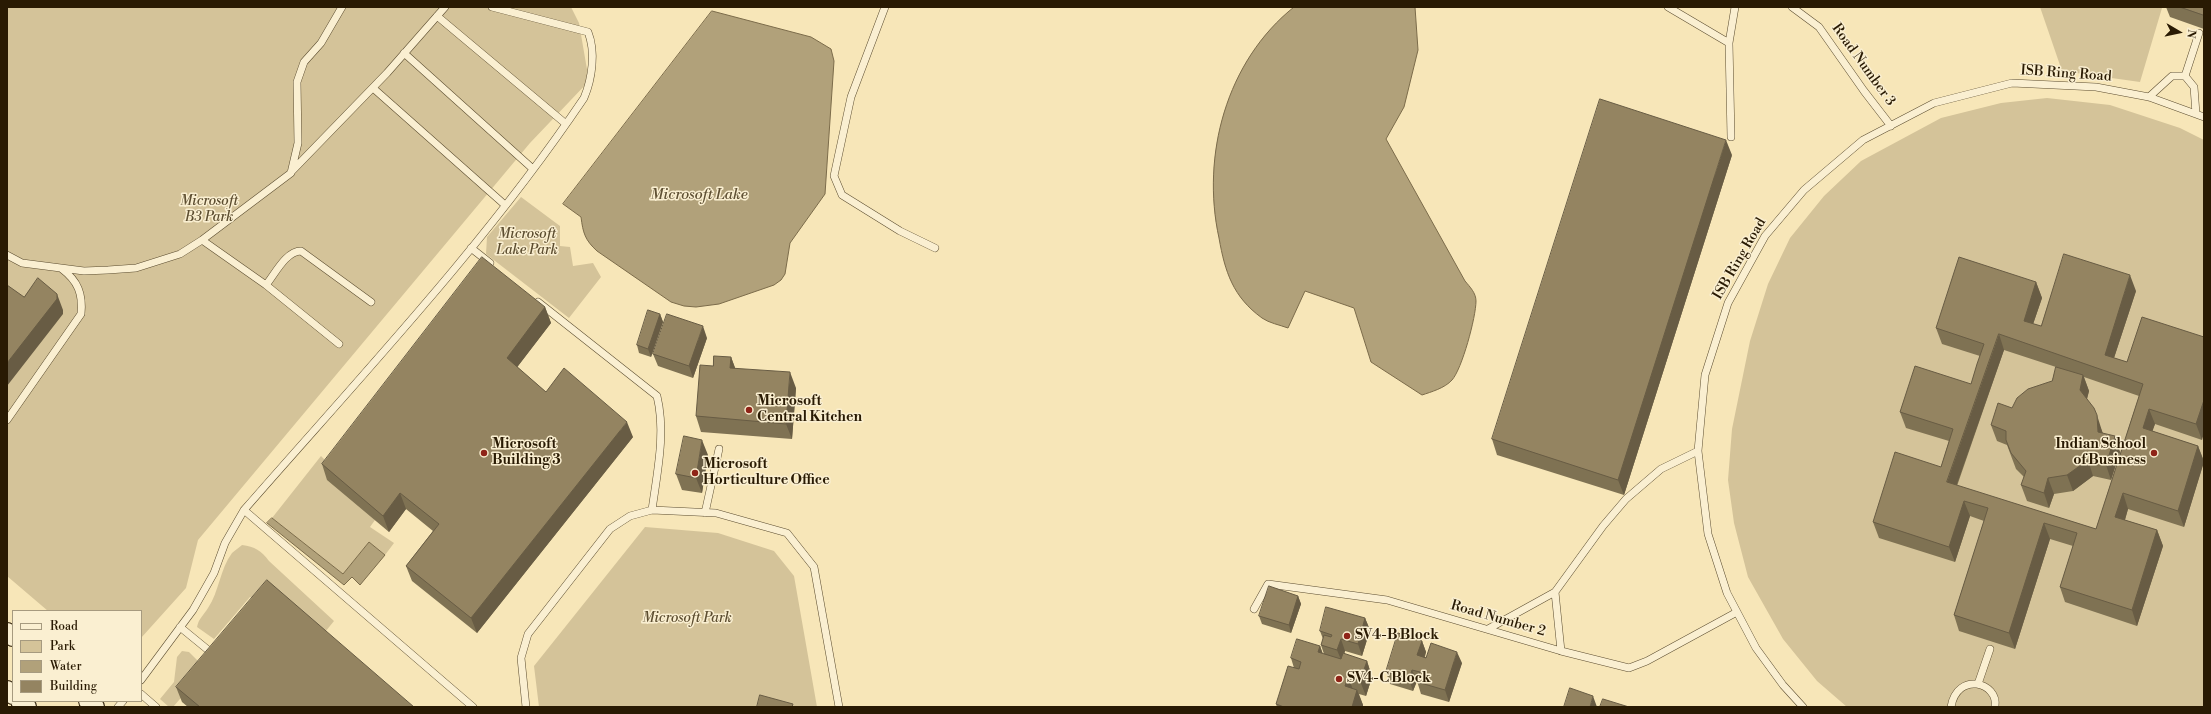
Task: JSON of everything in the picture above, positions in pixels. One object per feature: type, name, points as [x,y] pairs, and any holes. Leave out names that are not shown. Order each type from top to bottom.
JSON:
[{"type":"lane","points":[[291,173],[298,143],[297,82],[304,62],[321,43],[342,7]]},
{"type":"lane","points":[[7,255],[22,263],[84,271],[136,268],[180,254],[202,240],[291,173],[373,88],[445,7]]},
{"type":"lane","points":[[142,679],[180,627],[214,573],[225,543],[244,510],[471,248],[533,169],[584,98],[589,86],[592,53],[591,41],[588,32],[492,7]]},
{"type":"lane","points":[[885,7],[851,97],[834,176],[842,195],[900,231],[935,248]]},
{"type":"lane","points":[[1668,7],[1729,43]]},
{"type":"lane","points":[[1731,137],[1729,43],[1735,7]]},
{"type":"lane","name":"Road Number 3","points":[[1792,7],[1819,27],[1864,91],[1891,126]]},
{"type":"lane","points":[[437,16],[566,124]]},
{"type":"lane","points":[[2185,76],[2199,33]]},
{"type":"lane","points":[[404,53],[533,169]]},
{"type":"lane","points":[[2149,97],[2172,76],[2185,76]]},
{"type":"lane","points":[[2185,76],[2194,87],[2196,114]]},
{"type":"lane","name":"ISB Ring Road","points":[[1803,707],[1783,685],[1756,648],[1727,593],[1708,534],[1698,451],[1705,375],[1728,303],[1764,236],[1804,190],[1863,140],[1934,103],[2012,83],[2096,87],[2149,97],[2204,117]]},
{"type":"lane","points":[[373,88],[505,205]]},
{"type":"lane","points":[[202,240],[266,285],[339,344]]},
{"type":"lane","points":[[471,248],[496,268]]},
{"type":"lane","points":[[266,285],[289,256],[295,251],[301,251],[371,302]]},
{"type":"lane","points":[[7,420],[81,314],[83,300],[78,285],[70,275],[60,268]]},
{"type":"lane","points":[[533,298],[657,396],[661,414],[660,441],[652,510]]},
{"type":"lane","points":[[705,513],[719,449]]},
{"type":"lane","points":[[1488,629],[1555,592],[1603,526],[1626,499],[1660,469],[1698,451]]},
{"type":"lane","points":[[244,510],[474,707]]},
{"type":"lane","points":[[526,707],[521,658],[528,634],[610,528],[630,516],[652,510],[716,513],[787,532],[814,567],[839,707]]},
{"type":"lane","name":"Road Number 2","points":[[1254,609],[1268,584],[1387,600],[1561,651],[1629,668],[1647,661],[1736,612]]},
{"type":"lane","points":[[1555,592],[1561,651]]},
{"type":"lane","points":[[180,627],[213,654]]},
{"type":"lane","points":[[1978,684],[1990,649]]},
{"type":"lane","points":[[1951,707],[1953,696],[1960,687],[1971,683],[1978,684],[1991,692],[1995,707]]},
{"type":"lane","points":[[142,695],[156,707]]},
{"type":"green space","name":"Microsoft B3 Park","points":[[7,7],[571,7],[579,23],[589,81],[530,143],[198,540],[186,588],[142,637],[142,610],[47,610],[7,576]]},
{"type":"green space","points":[[2040,7],[2162,8],[2140,82],[2062,71]]},
{"type":"green space","points":[[2047,98],[2110,105],[2180,128],[2204,140],[2204,707],[1847,707],[1817,681],[1783,639],[1748,577],[1734,523],[1728,480],[1732,429],[1750,341],[1768,284],[1790,238],[1824,196],[1861,161],[1941,118],[2001,103]]},
{"type":"green space","name":"Microsoft Lake Park","points":[[521,197],[560,226],[560,246],[570,247],[573,266],[593,263],[601,277],[569,318],[486,254],[487,237]]},
{"type":"green space","points":[[321,456],[335,470],[375,520],[370,527],[394,543],[385,555],[369,542],[343,574],[272,518]]},
{"type":"green space","name":"Microsoft Park","points":[[645,527],[718,533],[774,551],[794,576],[817,707],[539,707],[534,666]]},
{"type":"green space","points":[[242,545],[254,548],[263,554],[334,621],[321,637],[250,597],[214,639],[197,627],[200,619],[212,602],[228,559],[232,553]]},
{"type":"green space","points":[[182,651],[189,652],[206,669],[173,707],[169,707],[160,699],[174,682],[177,657]]},
{"type":"water","points":[[1294,7],[1415,7],[1418,50],[1404,107],[1386,139],[1476,298],[1474,319],[1468,342],[1456,374],[1446,385],[1430,393],[1422,395],[1371,362],[1354,308],[1305,291],[1288,328],[1271,323],[1252,310],[1237,292],[1224,262],[1214,207],[1214,175],[1217,143],[1224,112],[1236,82],[1251,54],[1271,29]]},
{"type":"water","name":"Microsoft Lake","points":[[712,11],[811,37],[831,49],[834,61],[825,194],[790,243],[785,274],[781,280],[774,285],[719,304],[696,307],[684,306],[671,302],[597,251],[585,236],[581,217],[563,204]]},
{"type":"water","points":[[272,518],[343,574],[369,542],[385,555],[360,585],[352,577],[344,585],[267,523]]},
{"type":"building","points":[[2180,7],[2204,7],[2204,15]]},
{"type":"building","points":[[1600,99],[1726,140],[1618,480],[1492,439]]},
{"type":"building","name":"Indian School of Business","points":[[2064,254],[2130,275],[2105,355],[2127,362],[2142,317],[2204,337],[2204,400],[2196,424],[2149,409],[2143,428],[2198,446],[2178,511],[2123,493],[2115,517],[2157,530],[2132,610],[2060,587],[2077,533],[2044,523],[2009,633],[1954,615],[1988,508],[1964,501],[1949,547],[1873,522],[1895,452],[1941,467],[1953,429],[1900,412],[1915,366],[1971,384],[1984,344],[1936,328],[1959,257],[2036,282],[2024,321],[2041,326]],"holes":[[[1999,334],[2143,384],[2096,529],[1947,482]]]},
{"type":"building","name":"Microsoft Building 3","points":[[482,257],[545,307],[507,358],[546,392],[564,368],[627,422],[471,618],[406,566],[439,524],[400,493],[383,516],[322,464]]},
{"type":"building","points":[[38,278],[57,294],[57,299],[7,363],[7,285],[24,297]]},
{"type":"building","points":[[648,310],[660,314],[648,349],[637,345]]},
{"type":"building","points":[[667,314],[703,326],[689,366],[653,354]]},
{"type":"building","name":"Microsoft Central Kitchen","points":[[714,356],[731,357],[730,368],[790,372],[786,424],[696,416],[700,365],[713,366]]},
{"type":"building","points":[[2056,367],[2083,375],[2080,390],[2094,408],[2097,415],[2098,432],[2115,436],[2106,465],[2088,460],[2067,475],[2048,478],[2044,493],[2021,485],[2026,471],[2011,453],[2006,440],[2006,431],[1991,425],[1998,403],[2012,408],[2017,398],[2028,389],[2052,381]]},
{"type":"building","points":[[684,436],[702,440],[696,478],[676,474]]},
{"type":"building","points":[[267,580],[414,707],[200,707],[176,687]]},
{"type":"building","points":[[1269,586],[1298,596],[1289,625],[1259,616]]},
{"type":"building","points":[[1326,607],[1365,618],[1358,644],[1341,639],[1337,650],[1321,645],[1324,635],[1331,637],[1332,635],[1320,631]]},
{"type":"building","points":[[1398,633],[1422,641],[1417,655],[1426,658],[1431,643],[1457,652],[1445,690],[1417,682],[1420,672],[1412,670],[1409,679],[1386,672]]},
{"type":"building","name":"SV4-C Block","points":[[1297,639],[1320,646],[1318,652],[1341,659],[1343,653],[1367,661],[1360,681],[1348,677],[1345,686],[1357,690],[1352,707],[1284,707],[1276,704],[1288,666],[1299,669],[1301,662],[1291,658]]},
{"type":"building","points":[[1570,688],[1593,696],[1590,707],[1564,707]]},
{"type":"building","points":[[760,695],[793,704],[792,707],[757,707]]},
{"type":"building","points":[[1603,699],[1629,707],[1600,707]]},
{"type":"place","name":"Microsoft Central Kitchen","points":[[749,410]]},
{"type":"place","name":"Microsoft Building 3","points":[[484,453]]},
{"type":"place","name":"Indian School of Business","points":[[2154,453]]},
{"type":"place","name":"Microsoft Horticulture Office","points":[[695,473]]},
{"type":"place","name":"SV4-B Block","points":[[1347,636]]},
{"type":"place","name":"SV4-C Block","points":[[1339,679]]}]
